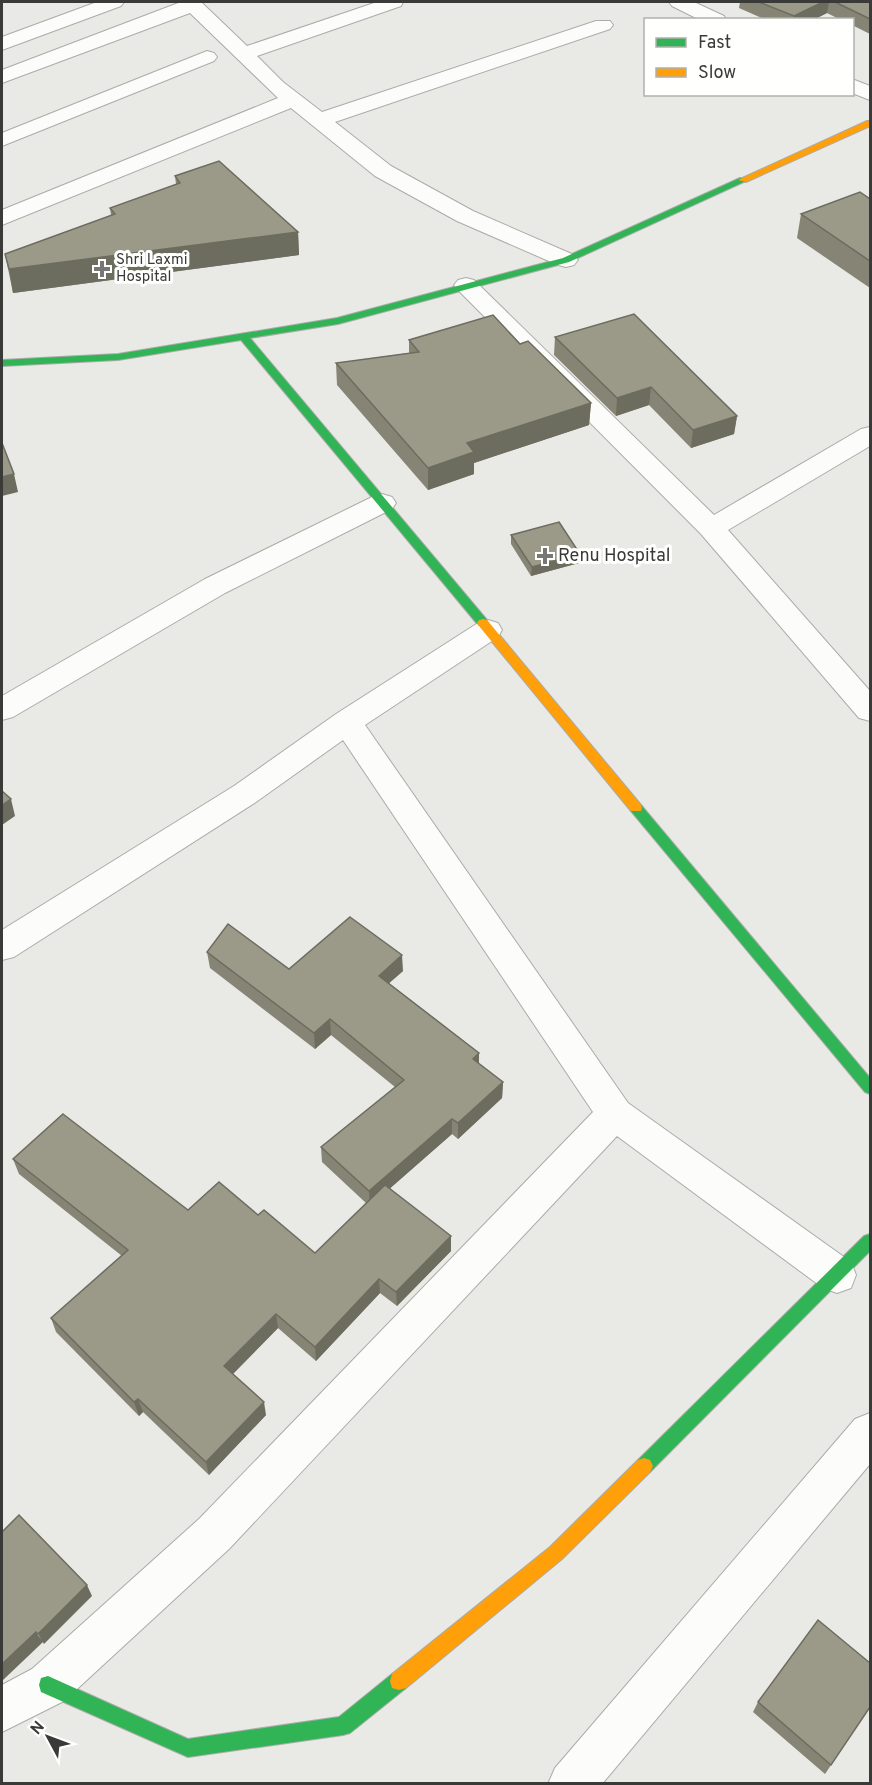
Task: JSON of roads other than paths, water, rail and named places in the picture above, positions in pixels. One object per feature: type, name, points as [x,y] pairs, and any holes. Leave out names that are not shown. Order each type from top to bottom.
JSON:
[{"type":"main road","points":[[2,363],[118,357],[338,321],[566,260],[870,123]]},
{"type":"main road","points":[[243,336],[870,1088]]},
{"type":"main road","points":[[48,1685],[188,1748],[343,1726],[556,1553],[870,1241]]},
{"type":"street","points":[[2,44],[114,2]]},
{"type":"street","points":[[243,54],[394,2]]},
{"type":"street","points":[[679,2],[713,18]]},
{"type":"street","points":[[2,77],[192,3],[292,100],[383,171],[465,216],[566,260]]},
{"type":"street","points":[[318,121],[603,25]]},
{"type":"street","points":[[2,140],[207,57]]},
{"type":"street","points":[[854,86],[870,94]]},
{"type":"street","points":[[2,218],[292,100]]},
{"type":"street","points":[[466,285],[711,528],[870,710]]},
{"type":"street","points":[[711,528],[870,435]]},
{"type":"street","points":[[2,709],[215,586],[382,503]]},
{"type":"street","points":[[2,947],[245,794],[347,722],[488,630]]},
{"type":"street","points":[[347,722],[615,1114],[837,1275]]},
{"type":"street","points":[[2,1709],[48,1685],[214,1534],[615,1114]]},
{"type":"street","points":[[571,1784],[870,1433]]},
{"type":"place","name":"Shri Laxmi Hospital","points":[[102,269]]},
{"type":"place","name":"Renu Hospital","points":[[545,556]]}]
